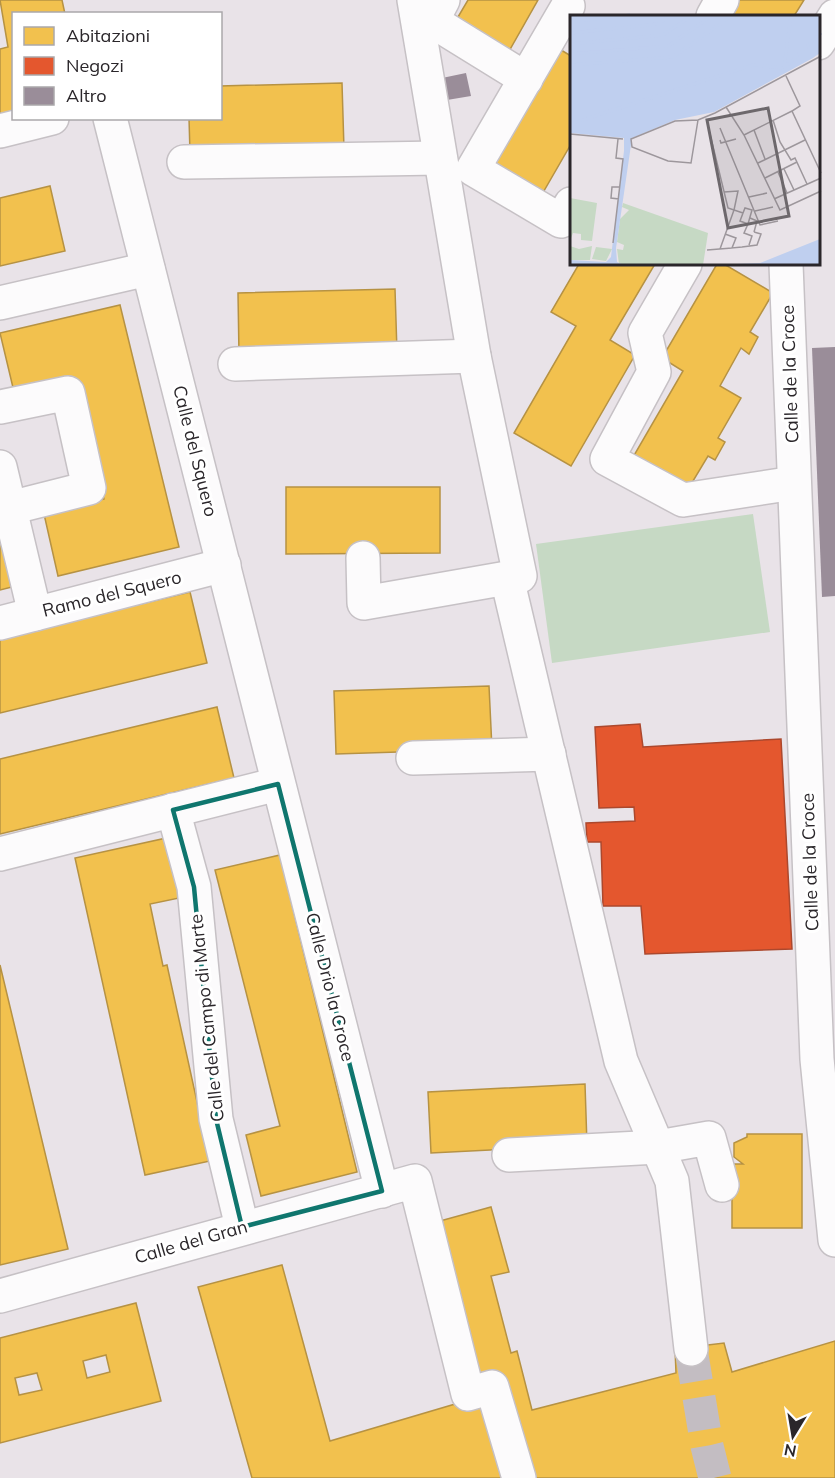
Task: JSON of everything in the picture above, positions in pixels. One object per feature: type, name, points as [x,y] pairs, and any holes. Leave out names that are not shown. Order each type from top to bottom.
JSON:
[{"type":"street","points":[[363,558],[364,603],[520,576],[474,356],[414,0]]},
{"type":"street","points":[[443,0],[432,21],[526,79]]},
{"type":"street","points":[[713,15],[722,0]]},
{"type":"street","points":[[570,15],[526,79],[473,169],[561,221],[570,206]]},
{"type":"street","points":[[820,41],[835,16]]},
{"type":"street","points":[[0,131],[44,120]]},
{"type":"street","name":"Calle del Squero","points":[[111,120],[278,784]]},
{"type":"street","points":[[184,162],[440,158]]},
{"type":"street","points":[[684,266],[645,333],[654,372],[607,459],[683,500],[794,483]]},
{"type":"street","name":"Calle de la Croce","points":[[786,266],[818,1059],[835,1240]]},
{"type":"street","points":[[0,303],[148,269]]},
{"type":"street","points":[[235,364],[474,356]]},
{"type":"street","points":[[0,407],[68,393],[89,488],[10,508]]},
{"type":"street","points":[[0,467],[34,614]]},
{"type":"street","name":"Ramo del Squero","points":[[0,623],[224,565]]},
{"type":"street","points":[[507,578],[621,1061],[672,1181],[691,1349]]},
{"type":"street","points":[[413,758],[549,754]]},
{"type":"street","points":[[0,854],[278,784]]},
{"type":"street","name":"Calle Drio la Croce","points":[[278,784],[382,1191]]},
{"type":"street","name":"Calle del Campo di Marte","points":[[173,810],[194,887],[216,1119],[242,1227]]},
{"type":"street","points":[[509,1155],[658,1148],[709,1138],[722,1185]]},
{"type":"street","name":"Calle del Gran","points":[[0,1296],[242,1227],[415,1181],[468,1394],[492,1387],[519,1478]]},
{"type":"highlighted area","points":[[278,784],[382,1191],[242,1227],[216,1119],[194,887],[173,810]]},
{"type":"green space","points":[[753,514],[770,632],[552,663],[536,544]]},
{"type":"building: Abitazioni","points":[[0,0],[62,0],[65,12],[12,12],[12,115],[0,118],[0,49],[8,47]]},
{"type":"building: Abitazioni","points":[[468,0],[538,0],[508,53],[455,22]]},
{"type":"building: Abitazioni","points":[[734,0],[804,0],[795,15],[725,15]]},
{"type":"building: Abitazioni","points":[[556,47],[570,55],[570,146],[541,196],[487,165]]},
{"type":"building: Abitazioni","points":[[342,83],[344,149],[190,153],[189,120],[222,120],[222,86]]},
{"type":"building: Abitazioni","points":[[50,186],[65,251],[0,266],[0,198]]},
{"type":"building: Abitazioni","points":[[578,266],[654,266],[610,340],[635,355],[571,466],[514,433],[576,326],[551,312]]},
{"type":"building: Abitazioni","points":[[716,266],[727,266],[773,293],[750,332],[758,337],[749,354],[741,348],[720,386],[741,398],[718,438],[725,442],[715,460],[708,456],[684,496],[629,464],[683,371],[662,358]]},
{"type":"building: Abitazioni","points":[[395,289],[397,352],[239,355],[238,293]]},
{"type":"building: Abitazioni","points":[[120,305],[179,547],[58,576],[44,514],[104,499],[75,381],[15,396],[0,333]]},
{"type":"building: Abitazioni","points":[[286,487],[440,487],[440,553],[286,554]]},
{"type":"building: Abitazioni","points":[[0,520],[16,586],[0,590]]},
{"type":"building: Abitazioni","points":[[190,592],[207,663],[0,713],[0,638]]},
{"type":"building: Abitazioni","points":[[489,686],[492,749],[336,754],[334,691]]},
{"type":"building: Abitazioni","points":[[217,707],[234,778],[0,834],[0,759]]},
{"type":"building: Abitazioni","points":[[171,837],[184,897],[150,904],[163,966],[167,965],[210,1161],[145,1175],[75,858]]},
{"type":"building: Abitazioni","points":[[280,855],[357,1172],[261,1196],[246,1135],[280,1126],[215,870]]},
{"type":"building: Abitazioni","points":[[0,965],[68,1249],[0,1265]]},
{"type":"building: Abitazioni","points":[[585,1084],[587,1145],[431,1153],[428,1092]]},
{"type":"building: Abitazioni","points":[[747,1134],[802,1134],[802,1228],[732,1228],[732,1164],[743,1164],[734,1157],[734,1143],[747,1137]]},
{"type":"building: Abitazioni","points":[[491,1207],[509,1272],[491,1276],[511,1353],[517,1351],[532,1410],[676,1373],[675,1349],[724,1343],[732,1372],[835,1341],[835,1478],[523,1478],[474,1390],[429,1224]]},
{"type":"building: Abitazioni","points":[[282,1265],[330,1441],[489,1394],[510,1478],[252,1478],[198,1287]]},
{"type":"building: Abitazioni","points":[[136,1303],[161,1401],[0,1443],[0,1338]],"holes":[[[106,1355],[110,1372],[87,1378],[83,1361]],[[37,1373],[42,1390],[19,1395],[15,1378]]]},
{"type":"building: Negozi","points":[[640,724],[643,747],[781,739],[792,949],[645,954],[641,906],[603,906],[601,842],[587,842],[586,823],[635,821],[634,807],[599,808],[595,727]]},
{"type":"building: Altro","points":[[466,73],[471,96],[447,100],[442,78]]},
{"type":"building: Altro","points":[[835,347],[835,596],[822,597],[812,348]]},
{"type":"tunnel","points":[[691,1349],[707,1446],[715,1478]]}]
